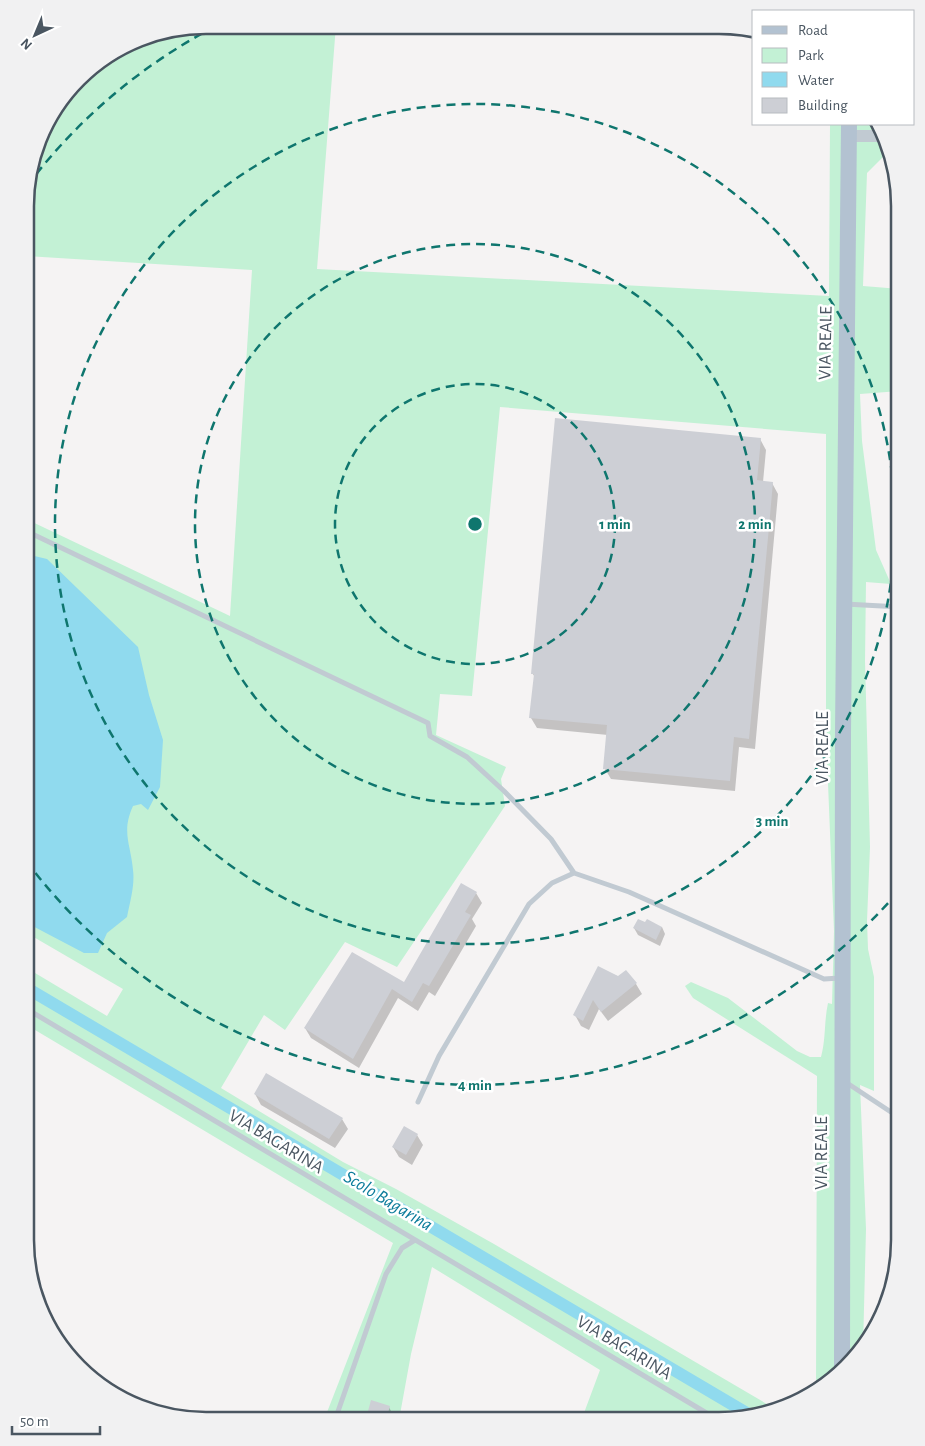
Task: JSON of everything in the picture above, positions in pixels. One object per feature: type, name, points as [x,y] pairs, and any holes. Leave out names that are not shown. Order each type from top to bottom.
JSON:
[{"type":"main road","name":"VIA REALE","points":[[842,1361],[844,604],[849,130]]},
{"type":"street","points":[[849,130],[875,134]]},
{"type":"lane","points":[[34,535],[428,723],[430,736],[467,757],[504,791],[551,840],[574,874],[629,892],[824,979],[842,977]]},
{"type":"lane","points":[[844,604],[891,607]]},
{"type":"lane","points":[[418,1102],[439,1056],[529,904],[552,883],[574,874]]},
{"type":"lane","name":"VIA BAGARINA","points":[[34,1013],[705,1412]]},
{"type":"lane","points":[[842,1080],[891,1112]]},
{"type":"lane","points":[[339,1412],[386,1274],[402,1248],[415,1240]]},
{"type":"green space","points":[[194,34],[335,34],[317,269],[829,296],[830,125],[870,125],[884,157],[867,173],[863,286],[891,288],[891,392],[860,394],[862,441],[876,550],[891,584],[866,582],[865,661],[870,847],[867,921],[868,949],[874,977],[874,1091],[860,1085],[866,1229],[863,1334],[849,1354],[833,1370],[816,1382],[817,1076],[693,998],[685,986],[691,982],[728,998],[797,1051],[810,1057],[821,1057],[828,1003],[832,1004],[834,931],[826,734],[826,434],[500,407],[472,696],[440,694],[436,735],[506,767],[501,779],[505,806],[397,967],[345,942],[285,1030],[264,1015],[221,1088],[343,1162],[396,1189],[494,1244],[768,1405],[742,1411],[720,1412],[584,1412],[600,1370],[432,1267],[411,1354],[400,1412],[327,1412],[393,1243],[34,1029],[34,972],[107,1016],[123,989],[34,937],[34,523],[230,616],[252,270],[34,256],[35,183],[43,150],[63,110],[76,92],[92,76],[129,51],[172,37]]},
{"type":"water","points":[[34,556],[47,559],[138,647],[149,695],[163,740],[160,787],[148,810],[141,804],[133,806],[129,815],[127,831],[133,882],[127,917],[107,933],[98,953],[84,953],[34,927]]},
{"type":"building","points":[[555,418],[761,438],[757,480],[773,482],[769,527],[749,739],[734,737],[730,781],[603,769],[607,725],[529,718],[534,674],[531,674]]},
{"type":"building","points":[[461,883],[477,892],[465,912],[471,915],[429,986],[423,983],[412,1002],[392,989],[353,1059],[304,1028],[352,952],[404,982]]},
{"type":"building","points":[[638,919],[645,922],[647,919],[662,927],[656,940],[633,928]]},
{"type":"building","points":[[598,966],[618,976],[626,970],[637,983],[601,1012],[593,1000],[583,1021],[573,1015]]},
{"type":"building","points":[[266,1073],[343,1118],[329,1139],[254,1094]]},
{"type":"building","points":[[404,1126],[418,1134],[406,1155],[392,1147]]},
{"type":"building","points":[[371,1400],[390,1406],[388,1412],[368,1412]]},
{"type":"waterway","name":"Scolo Bagarina","points":[[34,992],[743,1411]]}]
